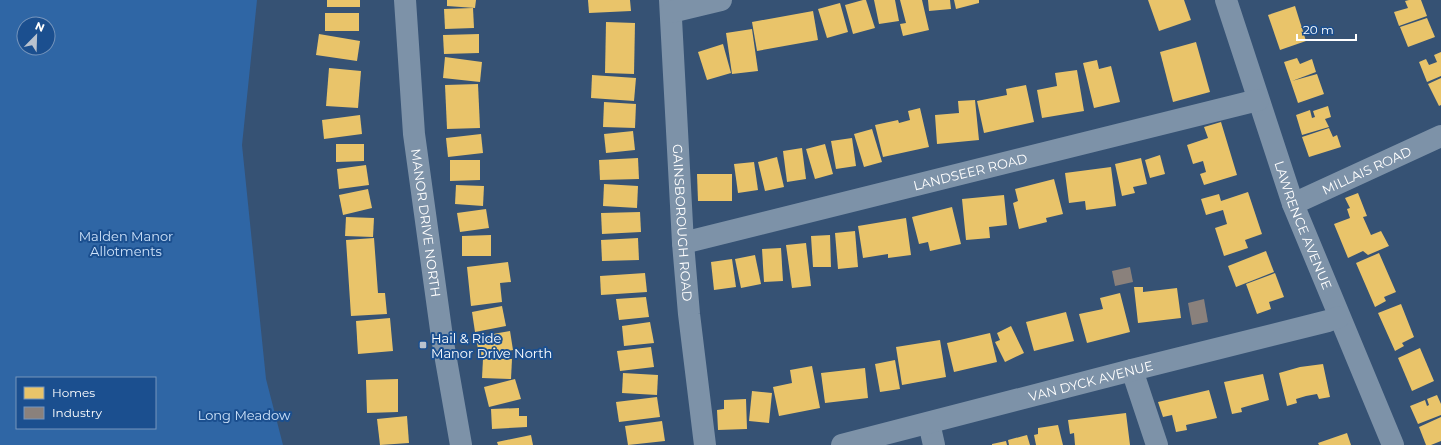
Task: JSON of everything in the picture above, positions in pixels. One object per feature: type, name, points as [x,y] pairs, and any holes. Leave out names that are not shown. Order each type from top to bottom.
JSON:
[{"type":"street","name":"MANOR DRIVE NORTH","points":[[406,0],[414,134],[442,337],[461,445]]},
{"type":"street","points":[[670,6],[721,0]]},
{"type":"street","name":"LAWRENCE AVENUE","points":[[1226,0],[1293,204],[1392,445]]},
{"type":"street","name":"GAINSBOROUGH ROAD","points":[[670,6],[683,243],[689,314],[705,445]]},
{"type":"street","name":"LANDSEER ROAD","points":[[683,243],[1258,100]]},
{"type":"street","name":"MILLAIS ROAD","points":[[1293,204],[1441,136]]},
{"type":"street","name":"VAN DYCK AVENUE","points":[[842,445],[1339,317]]},
{"type":"street","points":[[1132,370],[1157,445]]},
{"type":"street","points":[[929,423],[934,445]]},
{"type":"green space","name":"Malden Manor Allotments","points":[[0,0],[257,0],[242,145],[266,379],[283,445],[0,445]]},
{"type":"building: Homes","points":[[327,0],[360,0],[360,7],[327,7]]},
{"type":"building: Homes","points":[[447,0],[476,0],[475,8],[447,6]]},
{"type":"building: Homes","points":[[588,0],[630,0],[631,11],[589,13]]},
{"type":"building: Homes","points":[[866,0],[875,28],[853,34],[845,5]]},
{"type":"building: Homes","points":[[874,0],[895,0],[899,21],[879,24]]},
{"type":"building: Homes","points":[[900,0],[922,0],[929,30],[903,36],[900,24],[906,23]]},
{"type":"building: Homes","points":[[928,0],[950,0],[951,9],[929,11]]},
{"type":"building: Homes","points":[[954,0],[979,0],[979,3],[956,9]]},
{"type":"building: Homes","points":[[1148,0],[1184,0],[1191,20],[1159,31]]},
{"type":"building: Homes","points":[[1421,0],[1427,16],[1399,26],[1394,12],[1408,8],[1405,1]]},
{"type":"building: Homes","points":[[840,3],[848,32],[827,38],[818,9]]},
{"type":"building: Homes","points":[[1295,6],[1306,41],[1280,50],[1268,15]]},
{"type":"building: Homes","points":[[473,8],[474,28],[445,29],[444,9]]},
{"type":"building: Homes","points":[[813,11],[818,40],[757,51],[752,22]]},
{"type":"building: Homes","points":[[325,13],[359,13],[359,31],[325,31]]},
{"type":"building: Homes","points":[[1427,18],[1435,37],[1408,47],[1400,27]]},
{"type":"building: Homes","points":[[606,22],[635,23],[634,74],[605,73]]},
{"type":"building: Homes","points":[[752,29],[758,71],[732,74],[726,33]]},
{"type":"building: Homes","points":[[319,34],[360,41],[357,61],[316,55]]},
{"type":"building: Homes","points":[[479,34],[479,53],[444,54],[443,35]]},
{"type":"building: Homes","points":[[1196,42],[1210,92],[1173,102],[1160,52]]},
{"type":"building: Homes","points":[[723,44],[731,73],[707,80],[698,52]]},
{"type":"building: Homes","points":[[1441,52],[1441,76],[1427,82],[1419,62],[1426,59],[1429,65],[1437,62],[1434,55]]},
{"type":"building: Homes","points":[[445,57],[482,62],[480,82],[443,78]]},
{"type":"building: Homes","points":[[1297,58],[1300,64],[1312,59],[1316,72],[1292,81],[1317,74],[1324,94],[1298,103],[1284,62]]},
{"type":"building: Homes","points":[[1097,60],[1099,69],[1111,66],[1120,102],[1094,108],[1083,63]]},
{"type":"building: Homes","points":[[329,68],[361,71],[358,108],[326,106]]},
{"type":"building: Homes","points":[[1077,70],[1084,111],[1042,118],[1037,90],[1057,86],[1055,73]]},
{"type":"building: Homes","points":[[592,75],[636,78],[634,101],[591,98]]},
{"type":"building: Homes","points":[[1441,78],[1441,105],[1439,106],[1428,84]]},
{"type":"building: Homes","points":[[478,84],[480,128],[447,129],[445,85]]},
{"type":"building: Homes","points":[[1026,85],[1034,122],[984,133],[977,101],[1007,95],[1006,89]]},
{"type":"building: Homes","points":[[975,100],[979,140],[937,144],[935,115],[959,113],[958,101]]},
{"type":"building: Homes","points":[[604,102],[636,104],[635,128],[603,127]]},
{"type":"building: Homes","points":[[1328,106],[1331,117],[1325,119],[1329,127],[1302,135],[1296,115],[1310,110],[1312,118],[1315,117],[1313,111]]},
{"type":"building: Homes","points":[[920,108],[929,147],[883,157],[875,125],[898,120],[899,123],[910,120],[908,111]]},
{"type":"building: Homes","points":[[360,115],[362,134],[324,139],[322,120]]},
{"type":"building: Homes","points":[[1221,122],[1237,175],[1204,185],[1200,174],[1206,172],[1203,161],[1193,164],[1187,145],[1208,138],[1204,127]]},
{"type":"building: Homes","points":[[1329,128],[1333,137],[1337,135],[1341,147],[1309,157],[1302,137]]},
{"type":"building: Homes","points":[[872,129],[882,162],[864,167],[854,134]]},
{"type":"building: Homes","points":[[633,131],[635,150],[606,153],[604,134]]},
{"type":"building: Homes","points":[[481,134],[483,153],[448,157],[446,138]]},
{"type":"building: Homes","points":[[852,138],[856,166],[836,169],[831,141]]},
{"type":"building: Homes","points":[[336,144],[364,144],[364,161],[336,162]]},
{"type":"building: Homes","points":[[825,144],[833,174],[815,179],[806,149]]},
{"type":"building: Homes","points":[[802,148],[806,179],[787,182],[783,151]]},
{"type":"building: Homes","points":[[1160,155],[1165,174],[1150,178],[1145,160]]},
{"type":"building: Homes","points":[[777,157],[784,187],[765,191],[758,162]]},
{"type":"building: Homes","points":[[638,158],[639,179],[600,180],[599,160]]},
{"type":"building: Homes","points":[[1141,158],[1147,184],[1133,187],[1135,193],[1122,196],[1115,164]]},
{"type":"building: Homes","points":[[450,160],[480,160],[480,180],[450,181]]},
{"type":"building: Homes","points":[[754,162],[758,190],[738,193],[734,164]]},
{"type":"building: Homes","points":[[366,165],[369,185],[339,189],[337,169]]},
{"type":"building: Homes","points":[[1111,167],[1116,206],[1086,210],[1085,201],[1069,203],[1065,173]]},
{"type":"building: Homes","points":[[697,174],[732,174],[732,201],[698,201]]},
{"type":"building: Homes","points":[[1054,179],[1063,214],[1046,218],[1047,222],[1019,229],[1013,203],[1018,201],[1015,189]]},
{"type":"building: Homes","points":[[604,184],[638,186],[637,208],[603,206]]},
{"type":"building: Homes","points":[[456,185],[484,186],[483,206],[455,204]]},
{"type":"building: Homes","points":[[368,189],[372,208],[343,215],[339,195]]},
{"type":"building: Homes","points":[[1248,192],[1262,234],[1245,240],[1248,248],[1224,256],[1215,228],[1227,224],[1223,210],[1206,215],[1201,199],[1219,194],[1221,201]]},
{"type":"building: Homes","points":[[1358,193],[1367,216],[1363,217],[1371,235],[1381,231],[1389,246],[1368,255],[1363,251],[1348,258],[1334,224],[1350,218],[1347,209],[1350,208],[1345,198]]},
{"type":"building: Homes","points":[[1004,195],[1007,225],[989,227],[990,238],[966,240],[962,199]]},
{"type":"building: Homes","points":[[952,207],[961,244],[930,251],[928,242],[919,244],[912,217]]},
{"type":"building: Homes","points":[[486,209],[489,228],[460,232],[457,213]]},
{"type":"building: Homes","points":[[640,212],[641,232],[602,234],[601,213]]},
{"type":"building: Homes","points":[[346,217],[374,218],[373,237],[345,236]]},
{"type":"building: Homes","points":[[906,218],[911,255],[888,258],[888,254],[863,258],[858,226]]},
{"type":"building: Homes","points":[[855,231],[858,267],[838,269],[835,233]]},
{"type":"building: Homes","points":[[491,235],[491,256],[462,256],[462,236]]},
{"type":"building: Homes","points":[[830,235],[831,267],[813,267],[811,236]]},
{"type":"building: Homes","points":[[374,238],[378,293],[385,293],[387,314],[351,316],[346,240]]},
{"type":"building: Homes","points":[[638,238],[639,260],[602,261],[601,240]]},
{"type":"building: Homes","points":[[806,243],[811,286],[792,288],[786,245]]},
{"type":"building: Homes","points":[[781,248],[783,281],[764,282],[762,249]]},
{"type":"building: Homes","points":[[1266,251],[1274,272],[1236,287],[1228,266]]},
{"type":"building: Homes","points":[[1379,253],[1396,292],[1384,297],[1386,301],[1375,307],[1356,263]]},
{"type":"building: Homes","points":[[755,255],[761,284],[741,288],[735,259]]},
{"type":"building: Homes","points":[[732,259],[736,287],[714,290],[711,262]]},
{"type":"building: Homes","points":[[508,262],[511,282],[500,283],[502,302],[471,306],[467,267]]},
{"type":"building: Homes","points":[[645,273],[647,292],[601,295],[600,276]]},
{"type":"building: Homes","points":[[1275,273],[1284,297],[1269,302],[1271,309],[1257,314],[1246,284]]},
{"type":"building: Homes","points":[[1134,287],[1143,287],[1143,292],[1177,288],[1181,318],[1138,323]]},
{"type":"building: Homes","points":[[1120,293],[1130,332],[1087,343],[1079,314],[1103,309],[1100,298]]},
{"type":"building: Homes","points":[[646,297],[649,317],[619,320],[616,299]]},
{"type":"building: Homes","points":[[1401,304],[1414,337],[1402,343],[1404,346],[1395,351],[1378,313]]},
{"type":"building: Homes","points":[[502,306],[506,326],[475,332],[472,312]]},
{"type":"building: Homes","points":[[1066,312],[1074,341],[1034,351],[1026,322]]},
{"type":"building: Homes","points":[[390,318],[393,351],[358,354],[356,321]]},
{"type":"building: Homes","points":[[650,322],[654,343],[624,346],[622,326]]},
{"type":"building: Homes","points":[[1011,326],[1024,353],[1005,362],[995,342],[1000,340],[997,333]]},
{"type":"building: Homes","points":[[510,331],[513,350],[479,356],[476,337]]},
{"type":"building: Homes","points":[[990,333],[997,362],[954,372],[947,343]]},
{"type":"building: Homes","points":[[940,340],[946,377],[902,385],[896,347]]},
{"type":"building: Homes","points":[[651,347],[654,367],[620,371],[617,351]]},
{"type":"building: Homes","points":[[1420,348],[1434,381],[1412,391],[1398,358]]},
{"type":"building: Homes","points":[[483,359],[512,359],[511,379],[482,378]]},
{"type":"building: Homes","points":[[895,360],[900,389],[880,392],[875,364]]},
{"type":"building: Homes","points":[[1323,364],[1330,397],[1319,399],[1317,394],[1306,396],[1296,399],[1297,403],[1287,406],[1279,373],[1300,367]]},
{"type":"building: Homes","points":[[812,366],[820,408],[779,416],[773,387],[792,383],[790,370]]},
{"type":"building: Homes","points":[[865,368],[868,398],[825,403],[821,373]]},
{"type":"building: Homes","points":[[623,373],[658,375],[657,395],[622,393]]},
{"type":"building: Homes","points":[[1263,374],[1269,400],[1241,408],[1242,412],[1232,414],[1224,382]]},
{"type":"building: Homes","points":[[398,379],[398,412],[367,413],[366,380]]},
{"type":"building: Homes","points":[[515,379],[521,399],[489,407],[484,387]]},
{"type":"building: Homes","points":[[1209,390],[1217,418],[1186,425],[1187,430],[1176,432],[1172,415],[1163,417],[1158,402]]},
{"type":"building: Homes","points":[[752,391],[772,393],[769,423],[749,421]]},
{"type":"building: Homes","points":[[1437,395],[1441,404],[1441,415],[1418,424],[1410,406],[1425,400],[1427,406],[1429,405],[1427,399]]},
{"type":"building: Homes","points":[[657,397],[660,417],[619,422],[616,402]]},
{"type":"building: Homes","points":[[746,399],[747,429],[718,430],[717,410],[724,409],[724,400]]},
{"type":"building: Homes","points":[[519,408],[519,416],[527,416],[527,427],[492,429],[491,409]]},
{"type":"building: Homes","points":[[1126,413],[1130,445],[1075,445],[1074,433],[1070,434],[1068,420]]},
{"type":"building: Homes","points":[[407,416],[409,443],[380,445],[377,419]]},
{"type":"building: Homes","points":[[1441,417],[1441,441],[1431,445],[1426,445],[1419,427]]},
{"type":"building: Homes","points":[[662,421],[665,441],[628,445],[625,426]]},
{"type":"building: Homes","points":[[1058,425],[1063,445],[1036,445],[1034,435],[1038,434],[1038,428]]},
{"type":"building: Homes","points":[[1347,433],[1351,445],[1319,445],[1318,443]]},
{"type":"building: Homes","points":[[531,435],[533,445],[498,445],[497,442]]},
{"type":"building: Homes","points":[[1027,435],[1030,445],[1009,445],[1008,440]]},
{"type":"building: Homes","points":[[1006,441],[1007,445],[992,445],[992,444]]},
{"type":"building: Industry","points":[[1130,267],[1133,282],[1115,286],[1112,271]]},
{"type":"building: Industry","points":[[1204,299],[1208,322],[1192,325],[1188,303]]},
{"type":"place","name":"Hail & Ride Manor Drive North","points":[[423,345]]},
{"type":"park label","name":"Long Meadow","points":[[244,415]]}]
